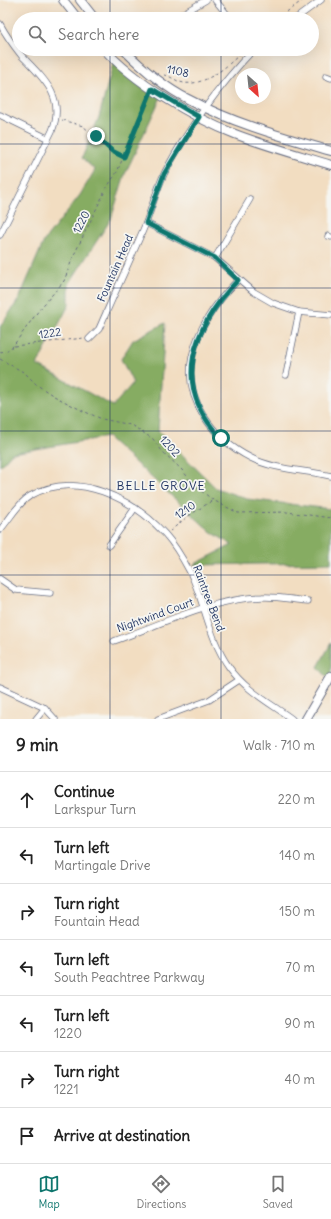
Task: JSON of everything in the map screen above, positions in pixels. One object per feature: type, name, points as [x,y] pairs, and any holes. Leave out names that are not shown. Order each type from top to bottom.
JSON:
[{"type":"main road","points":[[64,0],[73,12]]},
{"type":"main road","points":[[80,0],[89,12]]},
{"type":"main road","points":[[110,56],[152,89],[199,117],[234,134],[331,165]]},
{"type":"main road","points":[[131,56],[158,79],[187,99],[205,108],[235,120],[331,151]]},
{"type":"main road","points":[[306,719],[331,676]]},
{"type":"street","points":[[185,12],[206,0]]},
{"type":"street","points":[[215,0],[225,12]]},
{"type":"street","points":[[305,12],[321,0]]},
{"type":"street","points":[[0,24],[12,43]]},
{"type":"street","points":[[0,235],[57,118],[57,103],[52,91],[23,56]]},
{"type":"street","name":"Fountain Head","points":[[89,339],[99,329],[146,223],[164,174],[205,108],[228,76],[247,56]]},
{"type":"street","points":[[0,115],[47,138]]},
{"type":"street","points":[[215,258],[250,199]]},
{"type":"street","points":[[146,223],[215,258],[238,280],[254,292],[273,303],[299,312],[331,315]]},
{"type":"street","points":[[238,280],[217,304],[205,325],[193,352],[191,360],[192,382],[200,409],[212,429],[235,450],[265,463],[331,476]]},
{"type":"street","points":[[286,375],[299,312]]},
{"type":"street","name":"Raintree Bend","points":[[0,530],[28,497],[48,488],[62,484],[79,486],[102,492],[135,508],[166,534],[177,550],[190,574],[204,608],[211,631],[224,659],[239,680],[292,719]]},
{"type":"street","points":[[109,545],[135,508]]},
{"type":"street","points":[[0,579],[16,590],[50,593]]},
{"type":"street","name":"Nightwind Court","points":[[114,641],[204,608],[231,600],[275,597],[308,601]]},
{"type":"street","points":[[158,719],[209,700],[239,680]]},
{"type":"street","points":[[0,687],[45,708],[55,719]]},
{"type":"street","points":[[36,719],[45,708]]},
{"type":"path","points":[[287,12],[303,0]]},
{"type":"path","name":"1108","points":[[158,79],[161,75],[185,83],[204,80],[231,63],[238,56]]},
{"type":"path","name":"1220","points":[[0,352],[6,351],[13,346],[39,310],[64,281],[73,257],[124,157],[152,89]]},
{"type":"path","points":[[57,118],[83,126],[112,151],[124,157]]},
{"type":"path","name":"1222","points":[[13,346],[77,338],[89,339]]},
{"type":"path","name":"1202","points":[[0,359],[25,373],[54,396],[102,419],[131,425],[153,439],[162,451],[182,470],[195,486],[214,500],[238,513],[287,512],[331,518]]},
{"type":"path","name":"1210","points":[[166,534],[187,517],[214,500]]},
{"type":"green space","points":[[114,60],[162,95],[125,174],[111,219],[69,284],[69,305],[37,365],[113,406],[133,383],[121,359],[133,340],[165,323],[158,431],[216,488],[247,499],[331,509],[331,563],[193,565],[232,545],[210,531],[107,437],[12,453],[0,466],[0,327],[19,299],[44,241],[80,195],[95,170],[82,158],[99,117]]},
{"type":"green space","points":[[331,643],[331,676],[329,679],[318,667]]},
{"type":"district","name":"BELLE GROVE","points":[[161,486]]},
{"type":"route","points":[[96,136],[112,151],[124,157],[133,130],[152,89],[199,117],[164,174],[146,223],[215,258],[238,280],[224,294],[212,312],[199,337],[191,360],[193,387],[196,401],[204,418],[221,438]]}]
